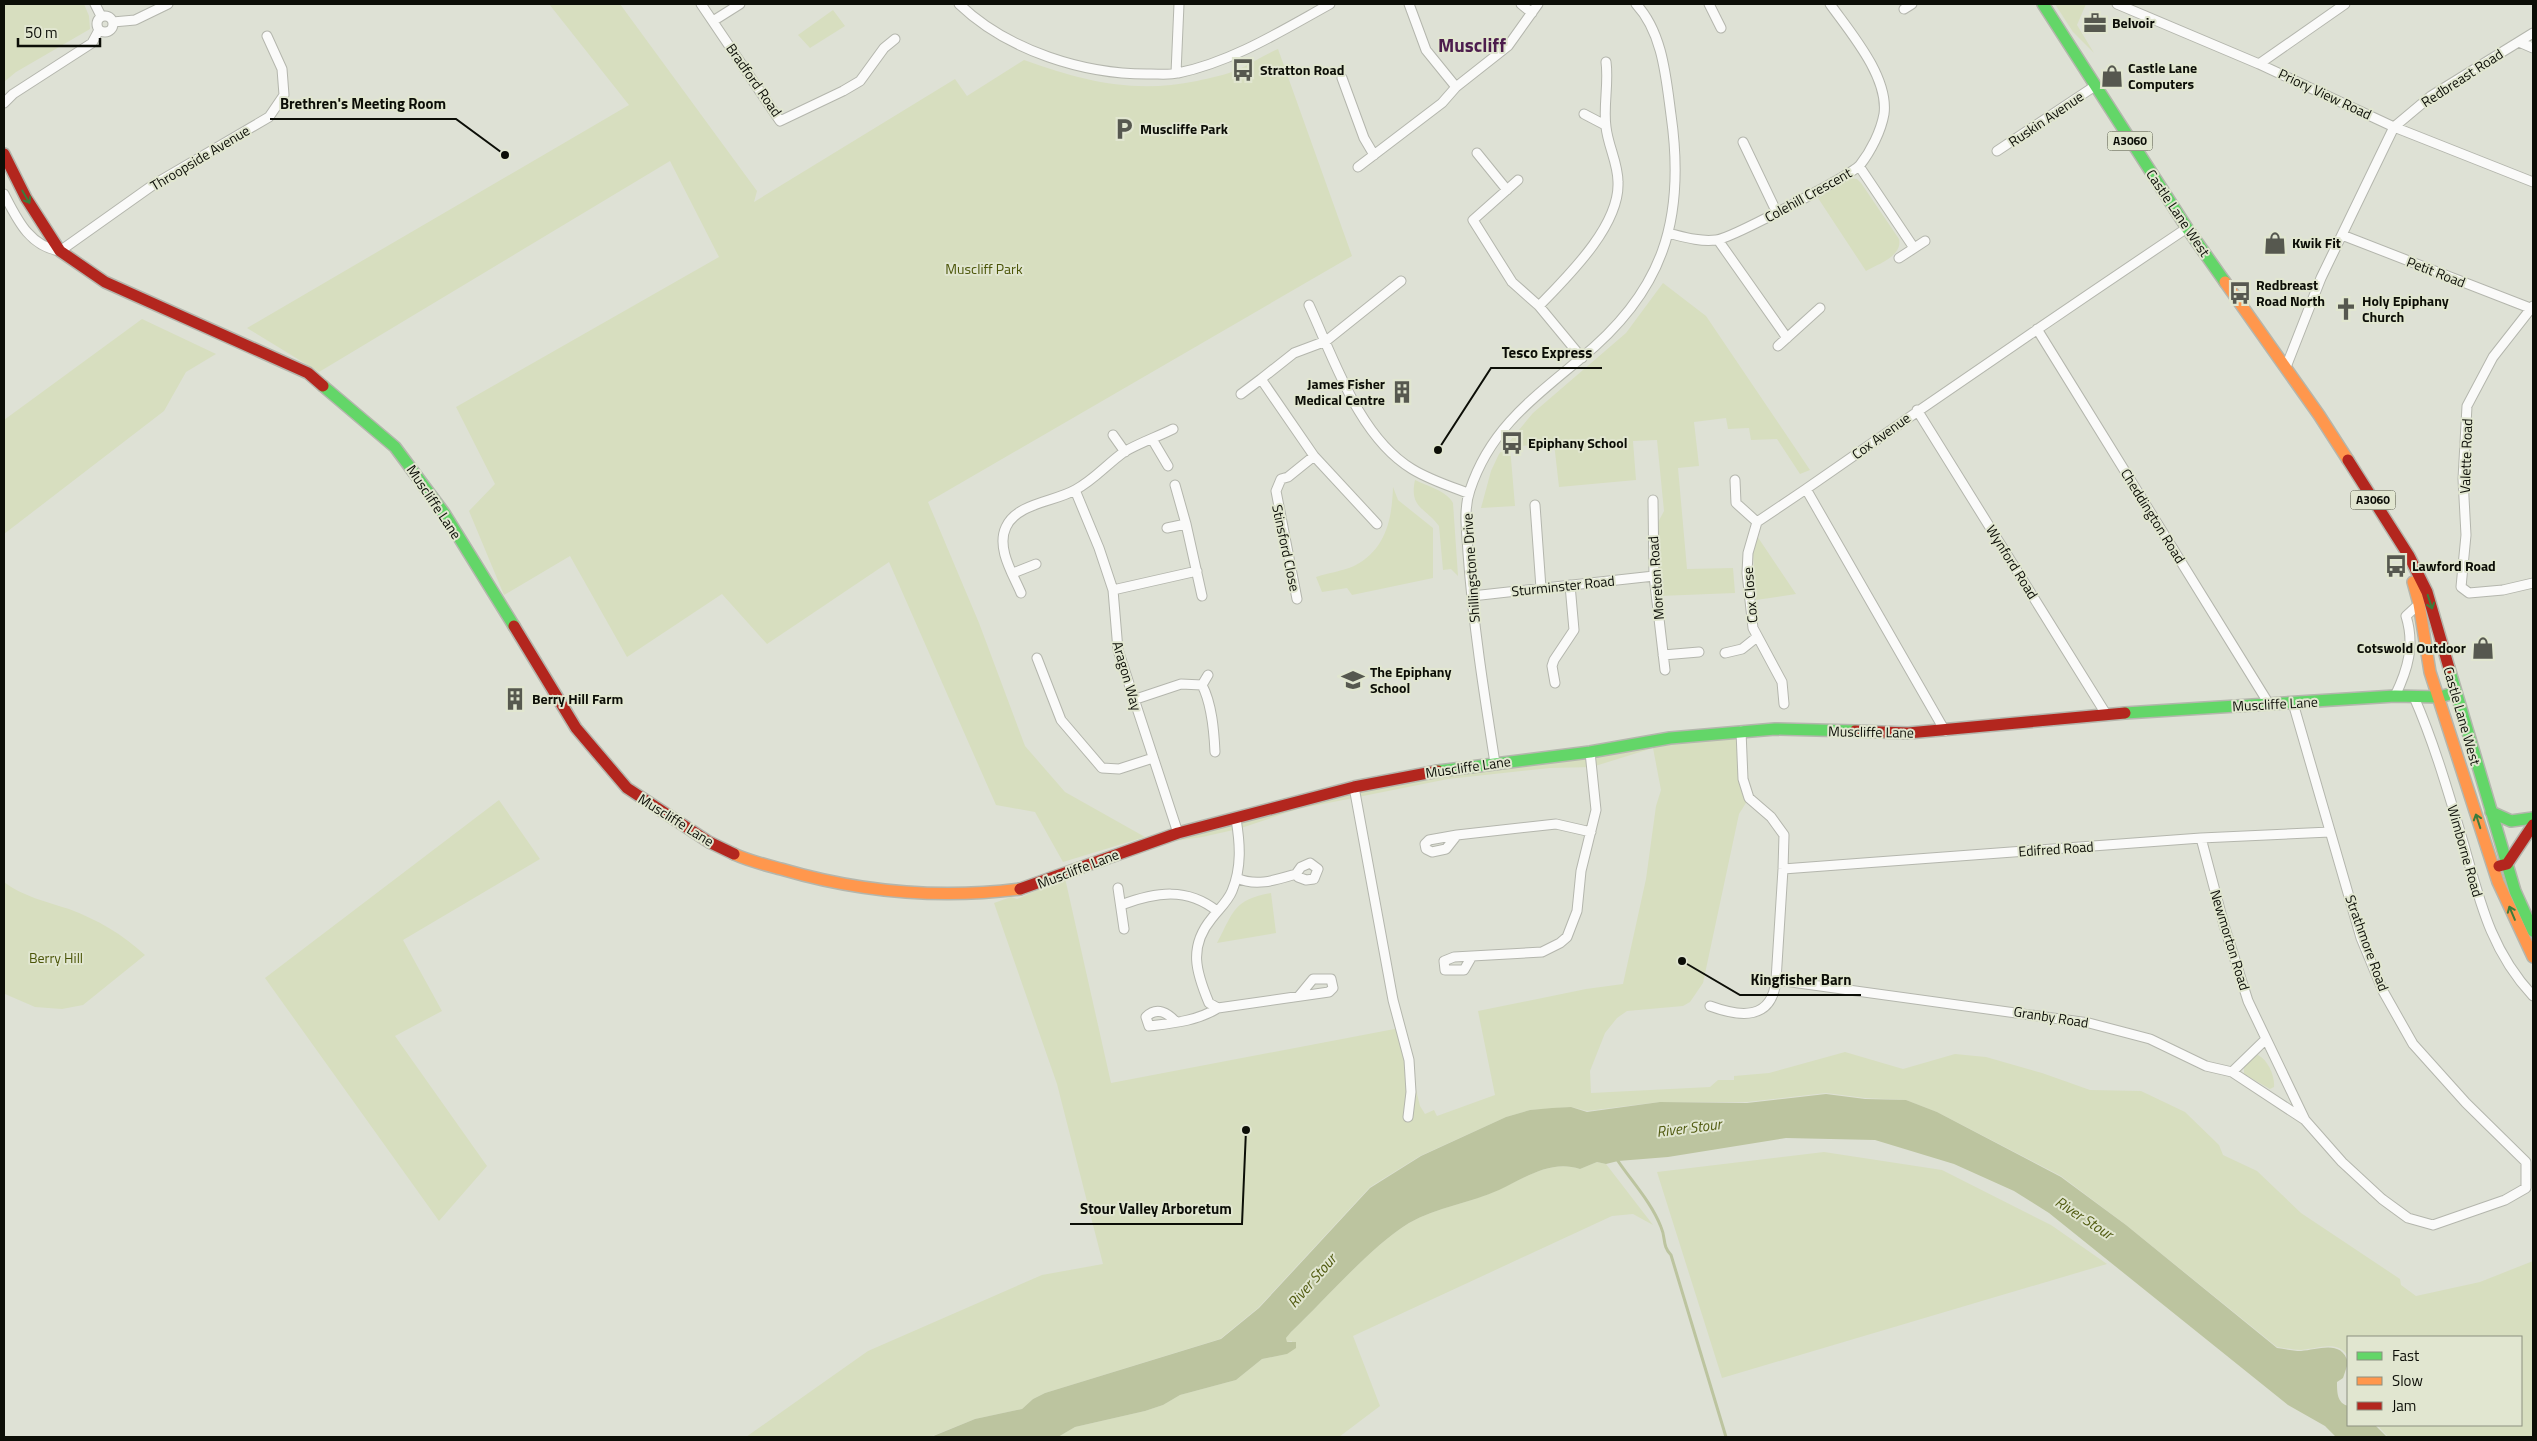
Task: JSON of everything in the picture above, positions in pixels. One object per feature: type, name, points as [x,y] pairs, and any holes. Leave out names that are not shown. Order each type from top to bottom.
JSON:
[{"type":"street","points":[[95,4],[101,16]]},
{"type":"street","points":[[113,22],[135,20],[168,4]]},
{"type":"street","name":"Bradford Road","points":[[701,4],[782,125],[860,81],[884,48],[896,39]]},
{"type":"street","points":[[713,21],[740,4]]},
{"type":"street","points":[[959,4],[989,27],[1067,63],[1092,70],[1130,74],[1176,73],[1207,65],[1242,50],[1330,4]]},
{"type":"street","points":[[1176,73],[1180,4]]},
{"type":"street","points":[[1408,4],[1426,50],[1456,87]]},
{"type":"street","points":[[1521,4],[1532,13]]},
{"type":"street","points":[[1358,167],[1442,103],[1456,87],[1508,46],[1538,4]]},
{"type":"street","points":[[1709,4],[1721,28]]},
{"type":"street","name":"Colehill Crescent","points":[[1668,233],[1697,240],[1718,240],[1777,213],[1859,166],[1874,143],[1884,113],[1882,89],[1868,58],[1830,4]]},
{"type":"street","points":[[1904,9],[1912,4]]},
{"type":"street","name":"Priory View Road","points":[[2117,4],[2260,64],[2394,127],[2533,182]]},
{"type":"street","points":[[2260,64],[2345,4]]},
{"type":"street","name":"Shillingstone Drive","points":[[1495,763],[1483,693],[1472,596],[1465,522],[1468,493],[1487,449],[1508,422],[1610,334],[1645,289],[1660,262],[1676,196],[1675,138],[1659,44],[1641,5]]},
{"type":"street","name":"Castle Lane West","points":[[2045,5],[2187,228],[2286,367],[2409,556],[2427,592],[2443,642],[2454,693],[2507,864]]},
{"type":"street","points":[[101,16],[108,16],[113,22]]},
{"type":"street","points":[[99,30],[96,22],[101,16]]},
{"type":"street","points":[[99,30],[109,31],[113,22]]},
{"type":"street","points":[[4,103],[13,94],[92,42],[99,30]]},
{"type":"street","name":"Redbreast Road","points":[[2394,127],[2431,96],[2533,33]]},
{"type":"street","name":"Throopside Avenue","points":[[60,251],[153,185],[269,116],[284,96],[282,69],[267,36]]},
{"type":"street","points":[[2520,42],[2533,48]]},
{"type":"street","points":[[1539,306],[1585,254],[1605,225],[1614,203],[1619,184],[1616,163],[1605,125],[1608,80],[1606,62]]},
{"type":"street","points":[[1342,78],[1364,138],[1374,155]]},
{"type":"street","name":"Ruskin Avenue","points":[[1997,151],[2095,86]]},
{"type":"street","points":[[1584,114],[1605,125]]},
{"type":"street","points":[[2286,367],[2321,278],[2394,127]]},
{"type":"street","points":[[1743,142],[1777,213]]},
{"type":"street","points":[[1477,153],[1507,190]]},
{"type":"street","name":"Muscliffe Lane","points":[[4,154],[26,198],[60,251],[105,282],[308,373],[395,446],[444,513],[565,711],[609,769],[635,794],[709,842],[743,858],[842,884],[874,889],[962,895],[1024,889],[1178,832],[1236,819],[1354,787],[1424,773],[1590,752],[1670,738],[1775,729],[1908,733],[1944,731],[2106,714],[2395,696],[2439,697],[2454,693]]},
{"type":"street","points":[[1859,166],[1914,248]]},
{"type":"street","points":[[1518,180],[1473,220],[1512,282],[1539,306],[1582,358]]},
{"type":"street","points":[[4,194],[28,235],[48,249],[60,251]]},
{"type":"street","name":"Cox Avenue","points":[[1806,490],[1917,410],[1954,388],[2036,329],[2187,228]]},
{"type":"street","name":"Petit Road","points":[[2342,235],[2532,307]]},
{"type":"street","points":[[1718,240],[1787,338]]},
{"type":"street","points":[[1899,258],[1925,241]]},
{"type":"street","points":[[1241,394],[1294,353],[1326,341],[1401,281]]},
{"type":"street","points":[[1309,305],[1354,406],[1381,443],[1410,468],[1434,481],[1468,493]]},
{"type":"street","name":"Valette Road","points":[[2532,307],[2493,356],[2467,406],[2463,479],[2466,535],[2461,587],[2468,593],[2502,590],[2533,583]]},
{"type":"street","points":[[1778,346],[1820,308]]},
{"type":"street","name":"Cheddington Road","points":[[2036,329],[2269,704]]},
{"type":"street","name":"Castle Lane West","points":[[2286,367],[2412,578],[2419,604],[2430,672],[2493,868]]},
{"type":"street","points":[[1261,379],[1314,456],[1377,524]]},
{"type":"street","name":"Wynford Road","points":[[1917,410],[2106,714]]},
{"type":"street","points":[[1021,593],[1003,545],[1004,532],[1009,522],[1022,511],[1075,490],[1103,471],[1125,452],[1173,429]]},
{"type":"street","points":[[1113,434],[1125,452]]},
{"type":"street","points":[[1152,439],[1168,466]]},
{"type":"street","name":"Stinsford Close","points":[[1297,599],[1276,491],[1281,480],[1288,477],[1314,456]]},
{"type":"street","points":[[1735,480],[1736,503],[1757,522],[1806,490],[1944,731]]},
{"type":"street","points":[[1175,484],[1202,596]]},
{"type":"street","name":"Aragon Way","points":[[1075,490],[1099,548],[1113,590],[1118,650],[1178,832]]},
{"type":"street","name":"Moreton Road","points":[[1653,500],[1654,576],[1665,670]]},
{"type":"street","points":[[1535,505],[1541,588]]},
{"type":"street","name":"Cox Close","points":[[1757,522],[1748,553],[1747,573],[1753,628],[1782,682],[1784,704]]},
{"type":"street","points":[[1167,528],[1186,524]]},
{"type":"street","points":[[1013,573],[1036,564]]},
{"type":"street","points":[[1113,590],[1197,571]]},
{"type":"street","name":"Sturminster Road","points":[[1472,596],[1654,576]]},
{"type":"street","points":[[1555,683],[1552,666],[1554,660],[1574,630],[1570,585]]},
{"type":"street","points":[[2395,696],[2406,673],[2411,648],[2411,631],[2406,616],[2419,604]]},
{"type":"street","name":"Cox Close","points":[[1725,653],[1742,649],[1758,638]]},
{"type":"street","points":[[1663,655],[1699,652]]},
{"type":"street","points":[[1037,658],[1061,720],[1102,768],[1119,769],[1153,758]]},
{"type":"street","points":[[1202,685],[1208,675]]},
{"type":"street","points":[[1134,700],[1181,684],[1202,685]]},
{"type":"street","points":[[1202,685],[1206,692],[1214,731],[1215,752]]},
{"type":"street","name":"Wimborne Road","points":[[2414,697],[2428,728],[2482,907],[2503,958],[2533,996]]},
{"type":"street","name":"Strathmore Road","points":[[2292,703],[2361,938],[2383,991],[2412,1044],[2526,1162],[2526,1188],[2506,1200],[2433,1225]]},
{"type":"street","points":[[1710,1006],[1740,1014],[1759,1011],[1774,995],[1776,980],[1784,869],[1784,835],[1778,825],[1749,798],[1743,779],[1741,731]]},
{"type":"street","points":[[1472,956],[1542,952],[1560,943],[1567,937],[1577,910],[1581,871],[1596,810],[1590,752]]},
{"type":"street","points":[[1354,787],[1392,1000],[1409,1060],[1411,1092],[1408,1117]]},
{"type":"street","points":[[2491,812],[2508,822],[2522,823],[2533,818]]},
{"type":"street","points":[[1218,1008],[1209,1004],[1200,980],[1196,949],[1199,936],[1232,892],[1237,878],[1240,852],[1236,819]]},
{"type":"street","points":[[1457,835],[1556,824],[1591,832]]},
{"type":"street","points":[[2507,864],[2533,825]]},
{"type":"street","name":"Edifred Road","points":[[1784,869],[2201,838],[2330,832]]},
{"type":"street","name":"Newmorton Road","points":[[2201,838],[2224,925],[2248,1001],[2265,1040],[2305,1120],[2342,1162],[2382,1199],[2408,1218],[2433,1225]]},
{"type":"street","name":"Wimborne Road","points":[[2507,864],[2493,868],[2531,955]]},
{"type":"street","name":"A3060","points":[[2507,864],[2515,891],[2532,924]]},
{"type":"street","points":[[1237,878],[1246,882],[1267,882],[1296,874]]},
{"type":"street","points":[[1118,888],[1124,929]]},
{"type":"street","points":[[1121,905],[1142,898],[1184,894],[1196,897],[1217,911]]},
{"type":"street","points":[[2531,955],[2532,924]]},
{"type":"street","name":"Granby Road","points":[[1776,980],[2089,1023],[2150,1039],[2206,1066],[2232,1072],[2305,1120]]},
{"type":"street","points":[[1176,1022],[1196,1019],[1218,1008],[1299,996]]},
{"type":"street","points":[[2232,1072],[2265,1040]]},
{"type":"green space","points":[[4,4],[84,4],[89,16],[90,29],[16,72],[4,82]]},
{"type":"green space","name":"Muscliff Park","points":[[549,4],[620,4],[757,191],[754,202],[955,79],[967,96],[1024,60],[1067,74],[1109,83],[1130,86],[1174,85],[1232,72],[1278,49],[1352,256],[928,502],[979,623],[1025,746],[1065,792],[1145,837],[1063,862],[1035,812],[996,805],[889,562],[767,644],[722,594],[627,657],[570,556],[504,595],[469,511],[495,484],[456,407],[719,257],[670,161],[319,372],[247,328],[629,105]]},
{"type":"green space","points":[[2055,4],[2086,4],[2077,25],[2094,53],[2073,32]]},
{"type":"green space","points":[[833,10],[845,26],[810,48],[798,35]]},
{"type":"green space","points":[[1850,178],[1857,179],[1861,183],[1899,239],[1897,250],[1889,259],[1866,271],[1818,198]]},
{"type":"green space","points":[[1663,283],[1706,316],[1810,470],[1800,474],[1777,439],[1751,440],[1749,428],[1728,429],[1726,418],[1694,422],[1699,466],[1678,468],[1687,569],[1733,568],[1735,593],[1659,596],[1654,530],[1664,511],[1657,440],[1633,441],[1636,480],[1559,487],[1554,443],[1510,447],[1515,506],[1481,508],[1491,471],[1499,454],[1533,413],[1626,333]]},
{"type":"green space","points":[[142,319],[216,354],[186,372],[164,411],[4,534],[4,420]]},
{"type":"green space","points":[[1415,480],[1442,492],[1453,503],[1458,576],[1451,569],[1443,570],[1439,526],[1416,502],[1414,496]]},
{"type":"green space","points":[[1393,487],[1398,500],[1433,528],[1433,578],[1352,595],[1347,588],[1322,592],[1316,577],[1354,566],[1365,559],[1380,542],[1389,522]]},
{"type":"green space","points":[[1757,536],[1796,594],[1756,600],[1753,554]]},
{"type":"green space","points":[[1741,731],[1749,798],[1739,814],[1703,983],[1690,1002],[1683,1006],[1627,1011],[1617,1018],[1605,1033],[1590,1071],[1591,1093],[1710,1087],[1718,1080],[1734,1080],[1734,1076],[1769,1073],[1845,1052],[1903,1069],[1955,1054],[1986,1057],[2042,1073],[2090,1090],[2141,1091],[2185,1112],[2219,1145],[2223,1155],[2257,1171],[2301,1213],[2400,1279],[2401,1285],[2416,1296],[2480,1282],[2533,1261],[2533,1437],[2388,1437],[2378,1426],[2522,1426],[2522,1336],[2347,1336],[2347,1356],[2339,1348],[2327,1346],[2301,1350],[2277,1347],[2126,1225],[2061,1176],[1937,1112],[1906,1100],[1865,1098],[1826,1093],[1747,1102],[1660,1102],[1587,1111],[1571,1107],[1530,1110],[1506,1117],[1420,1156],[1370,1187],[1258,1308],[1220,1339],[1045,1393],[1033,1399],[1022,1409],[975,1419],[930,1437],[746,1437],[868,1351],[1042,1275],[1103,1264],[1057,1084],[994,903],[1011,897],[1017,899],[1065,878],[1111,1083],[1405,1027],[1413,1058],[1416,1090],[1420,1106],[1425,1114],[1434,1110],[1437,1116],[1495,1095],[1478,1011],[1586,989],[1623,984],[1646,879],[1656,806],[1661,790],[1653,748],[1592,767],[1550,768],[1448,779],[1298,809],[1238,829],[1202,837],[1136,847],[1354,787]]},
{"type":"green space","points":[[499,800],[540,859],[403,940],[442,1011],[395,1036],[487,1166],[439,1221],[265,978]]},
{"type":"green space","name":"Berry Hill","points":[[4,882],[27,895],[69,909],[100,923],[128,941],[145,955],[83,1005],[62,1009],[35,1007],[5,994]]},
{"type":"green space","points":[[1271,893],[1276,933],[1217,943],[1232,915],[1242,903]]},
{"type":"green space","points":[[2258,1055],[2268,1064],[2272,1073],[2274,1087],[2270,1089],[2244,1074],[2244,1066],[2253,1056]]},
{"type":"green space","points":[[1824,1152],[1942,1170],[2051,1225],[2107,1264],[1722,1378],[1657,1172]]},
{"type":"green space","points":[[1597,1162],[1606,1164],[1653,1225],[1633,1214],[1612,1216],[1353,1336],[1380,1406],[1339,1437],[1058,1437],[1075,1427],[1145,1411],[1163,1405],[1180,1395],[1236,1380],[1262,1359],[1287,1354],[1292,1341],[1287,1342],[1286,1338],[1291,1332],[1348,1274],[1394,1233],[1409,1223],[1442,1209],[1487,1194],[1538,1171],[1559,1166],[1580,1169]]},
{"type":"water","name":"River Stour","points":[[1826,1094],[1865,1099],[1906,1100],[1937,1112],[2061,1177],[2126,1225],[2277,1348],[2301,1351],[2335,1348],[2341,1351],[2347,1361],[2347,1366],[2343,1378],[2337,1382],[2337,1390],[2338,1397],[2344,1405],[2347,1406],[2347,1426],[2376,1426],[2387,1437],[2336,1437],[2325,1426],[2288,1405],[2049,1213],[2014,1191],[1954,1164],[1875,1140],[1786,1138],[1668,1157],[1618,1161],[1606,1164],[1597,1162],[1580,1169],[1559,1166],[1538,1171],[1499,1190],[1431,1213],[1409,1223],[1394,1233],[1291,1332],[1286,1338],[1287,1342],[1296,1342],[1296,1348],[1287,1354],[1262,1359],[1236,1380],[1180,1395],[1163,1405],[1145,1411],[1075,1427],[1058,1437],[931,1437],[975,1419],[1022,1409],[1033,1399],[1045,1393],[1221,1339],[1259,1308],[1370,1188],[1421,1156],[1506,1117],[1530,1110],[1552,1108],[1571,1107],[1587,1112],[1660,1102],[1747,1103]]},
{"type":"waterway","points":[[1618,1161],[1647,1201],[1661,1227],[1665,1245],[1671,1255],[1726,1437]]},
{"type":"traffic: fast","points":[[2043,4],[2187,228],[2225,282]]},
{"type":"traffic: fast","points":[[323,386],[395,447],[444,513],[514,626]]},
{"type":"traffic: fast","points":[[2449,668],[2515,891],[2533,931]]},
{"type":"traffic: fast","points":[[2125,713],[2395,696],[2439,697],[2454,693]]},
{"type":"traffic: fast","points":[[1438,771],[1590,752],[1670,738],[1775,729],[1855,731]]},
{"type":"traffic: fast","points":[[2491,812],[2511,821],[2533,818]]},
{"type":"traffic: slow","points":[[2225,282],[2319,415],[2348,460]]},
{"type":"traffic: slow","points":[[2413,582],[2419,604],[2430,672],[2498,882],[2533,957]]},
{"type":"traffic: slow","points":[[734,854],[758,863],[810,877],[870,888],[930,893],[990,892],[1020,889]]},
{"type":"traffic: jam","points":[[4,154],[26,198],[60,251],[105,282],[308,373],[323,386]]},
{"type":"traffic: jam","points":[[2348,460],[2409,556],[2427,592],[2449,668]]},
{"type":"traffic: jam","points":[[514,626],[576,728],[627,788],[709,842],[734,854]]},
{"type":"traffic: jam","points":[[1855,731],[1908,733],[2125,713]]},
{"type":"traffic: jam","points":[[1020,889],[1178,833],[1354,787],[1438,771]]},
{"type":"traffic: jam","points":[[2499,866],[2507,864],[2533,825]]},
{"type":"place","name":"Belvoir","points":[[2095,23]]},
{"type":"place","name":"Stratton Road","points":[[1243,70]]},
{"type":"place","name":"Castle Lane Computers","points":[[2112,76]]},
{"type":"place","name":"Muscliffe Park","points":[[1124,129]]},
{"type":"place","name":"Brethren's Meeting Room","points":[[505,155]]},
{"type":"place","name":"Kwik Fit","points":[[2275,243]]},
{"type":"place","name":"Redbreast Road North","points":[[2240,293]]},
{"type":"place","name":"Holy Epiphany Church","points":[[2346,309]]},
{"type":"place","name":"James Fisher Medical Centre","points":[[1402,392]]},
{"type":"place","name":"Epiphany School","points":[[1512,443]]},
{"type":"place","name":"Tesco Express","points":[[1438,450]]},
{"type":"place","name":"Lawford Road","points":[[2396,566]]},
{"type":"place","name":"Cotswold Outdoor","points":[[2483,648]]},
{"type":"place","name":"The Epiphany School","points":[[1353,680]]},
{"type":"place","name":"Berry Hill Farm","points":[[515,699]]},
{"type":"place","name":"Kingfisher Barn","points":[[1682,961]]},
{"type":"place","name":"Stour Valley Arboretum","points":[[1246,1130]]},
{"type":"district","name":"Muscliff","points":[[1472,45]]}]
